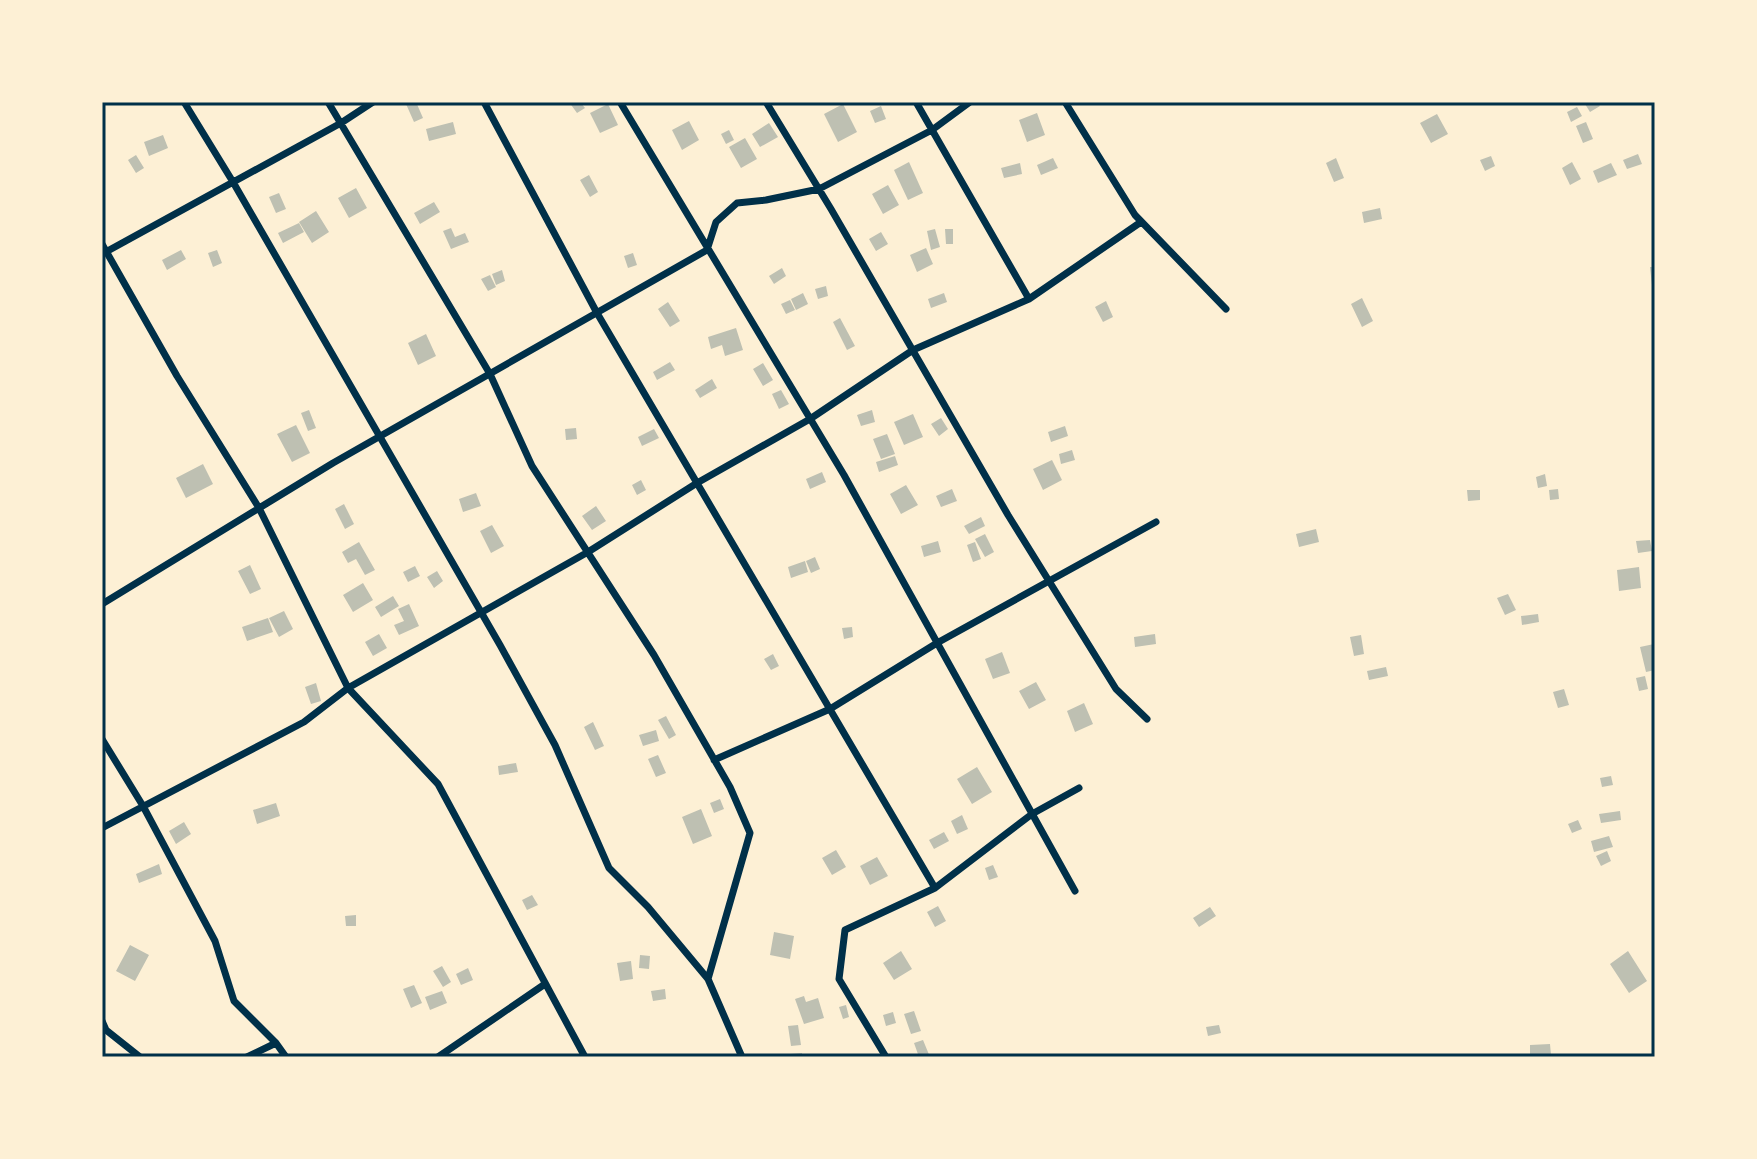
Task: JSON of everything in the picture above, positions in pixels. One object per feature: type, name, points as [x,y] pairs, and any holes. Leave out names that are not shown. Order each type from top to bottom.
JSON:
[{"type":"street","points":[[184,102],[481,611],[555,745],[609,868],[648,907],[708,979],[742,1057]]},
{"type":"street","points":[[328,102],[490,374],[532,466],[654,655],[730,787],[750,833],[708,979]]},
{"type":"street","points":[[373,102],[341,123],[103,250],[259,508],[348,688],[438,784],[585,1057]]},
{"type":"street","points":[[484,102],[597,313],[935,888]]},
{"type":"street","points":[[620,102],[810,419],[1075,891]]},
{"type":"street","points":[[766,102],[1116,689],[1147,719]]},
{"type":"street","points":[[916,102],[1029,299]]},
{"type":"street","points":[[102,604],[378,437],[707,250],[716,222],[737,203],[819,189],[932,130],[970,102]]},
{"type":"street","points":[[1065,102],[1141,222],[1226,309]]},
{"type":"street","points":[[102,828],[304,722],[348,688],[588,552],[697,483],[810,419],[913,350],[1029,299],[1141,222]]},
{"type":"street","points":[[714,760],[830,709],[937,643],[1156,522]]},
{"type":"street","points":[[102,739],[143,806],[215,941],[234,1001],[286,1057]]},
{"type":"street","points":[[886,1057],[839,979],[845,930],[935,888],[1032,814],[1079,788]]},
{"type":"street","points":[[438,1057],[545,984]]},
{"type":"street","points":[[102,1021],[106,1030],[140,1057]]},
{"type":"street","points":[[247,1057],[276,1043]]},
{"type":"building","points":[[416,102],[423,118],[414,122],[406,104]]},
{"type":"building","points":[[569,102],[580,102],[585,108],[577,113]]},
{"type":"building","points":[[1597,102],[1600,106],[1590,112],[1585,104]]},
{"type":"building","points":[[608,104],[618,125],[600,133],[590,113]]},
{"type":"building","points":[[843,104],[857,132],[838,142],[824,114]]},
{"type":"building","points":[[881,106],[886,119],[875,123],[870,111]]},
{"type":"building","points":[[1577,107],[1582,116],[1571,122],[1567,112]]},
{"type":"building","points":[[1037,113],[1045,135],[1027,142],[1019,120]]},
{"type":"building","points":[[1437,114],[1448,134],[1431,143],[1420,123]]},
{"type":"building","points":[[689,121],[699,140],[682,150],[672,130]]},
{"type":"building","points":[[453,122],[456,134],[429,141],[426,129]]},
{"type":"building","points":[[1586,122],[1593,139],[1583,143],[1576,126]]},
{"type":"building","points":[[769,123],[778,137],[760,147],[752,134]]},
{"type":"building","points":[[729,130],[734,140],[726,144],[721,134]]},
{"type":"building","points":[[163,135],[168,148],[149,156],[144,142]]},
{"type":"building","points":[[745,138],[757,159],[741,168],[729,147]]},
{"type":"building","points":[[1638,154],[1642,164],[1627,169],[1623,160]]},
{"type":"building","points":[[136,155],[144,168],[136,173],[128,160]]},
{"type":"building","points":[[1491,156],[1495,166],[1485,171],[1480,160]]},
{"type":"building","points":[[1053,158],[1058,168],[1041,175],[1037,165]]},
{"type":"building","points":[[1336,158],[1344,178],[1334,182],[1326,163]]},
{"type":"building","points":[[909,162],[923,193],[908,200],[894,170]]},
{"type":"building","points":[[1572,162],[1581,179],[1570,185],[1562,168]]},
{"type":"building","points":[[1020,163],[1022,174],[1004,178],[1001,168]]},
{"type":"building","points":[[1611,163],[1617,175],[1598,183],[1593,171]]},
{"type":"building","points":[[589,175],[598,192],[590,197],[580,180]]},
{"type":"building","points":[[888,185],[899,205],[883,214],[872,194]]},
{"type":"building","points":[[356,188],[367,208],[349,218],[338,198]]},
{"type":"building","points":[[279,193],[286,209],[276,213],[269,197]]},
{"type":"building","points":[[434,202],[440,212],[420,224],[414,213]]},
{"type":"building","points":[[1380,208],[1382,219],[1364,223],[1362,212]]},
{"type":"building","points":[[316,211],[329,232],[312,243],[299,222]]},
{"type":"building","points":[[299,223],[304,232],[283,243],[278,233]]},
{"type":"building","points":[[451,228],[455,237],[465,233],[469,242],[451,249],[443,231]]},
{"type":"building","points":[[935,229],[940,247],[931,250],[927,231]]},
{"type":"building","points":[[945,229],[953,229],[953,244],[946,244]]},
{"type":"building","points":[[881,232],[888,244],[876,251],[869,239]]},
{"type":"building","points":[[926,248],[933,264],[917,272],[910,255]]},
{"type":"building","points":[[181,250],[186,259],[167,270],[162,260]]},
{"type":"building","points":[[217,250],[222,263],[213,267],[208,253]]},
{"type":"building","points":[[633,253],[637,265],[628,268],[624,256]]},
{"type":"building","points":[[1650,267],[1655,267],[1655,284],[1652,285]]},
{"type":"building","points":[[782,268],[786,276],[774,284],[769,276]]},
{"type":"building","points":[[502,270],[505,281],[496,285],[492,274]]},
{"type":"building","points":[[490,275],[496,287],[488,291],[481,279]]},
{"type":"building","points":[[826,286],[828,296],[818,299],[815,289]]},
{"type":"building","points":[[803,293],[808,304],[796,310],[791,299]]},
{"type":"building","points":[[944,293],[947,302],[931,308],[928,299]]},
{"type":"building","points":[[1362,298],[1373,321],[1362,327],[1351,304]]},
{"type":"building","points":[[790,300],[795,310],[786,314],[781,304]]},
{"type":"building","points":[[1106,301],[1113,317],[1103,322],[1095,307]]},
{"type":"building","points":[[668,302],[680,321],[670,327],[658,309]]},
{"type":"building","points":[[840,318],[855,346],[847,350],[833,322]]},
{"type":"building","points":[[736,328],[743,350],[725,356],[722,345],[711,349],[708,337]]},
{"type":"building","points":[[426,334],[436,356],[418,365],[408,343]]},
{"type":"building","points":[[670,362],[675,370],[657,380],[653,372]]},
{"type":"building","points":[[763,363],[773,380],[763,386],[753,369]]},
{"type":"building","points":[[712,379],[717,388],[700,398],[695,390]]},
{"type":"building","points":[[781,390],[789,404],[779,409],[772,394]]},
{"type":"building","points":[[309,410],[316,428],[308,431],[301,413]]},
{"type":"building","points":[[872,410],[875,422],[861,426],[857,415]]},
{"type":"building","points":[[913,414],[923,437],[904,445],[894,422]]},
{"type":"building","points":[[941,418],[948,429],[939,436],[931,424]]},
{"type":"building","points":[[296,425],[310,453],[292,462],[277,434]]},
{"type":"building","points":[[1065,426],[1068,436],[1051,442],[1048,432]]},
{"type":"building","points":[[576,428],[577,439],[566,440],[565,429]]},
{"type":"building","points":[[654,429],[659,438],[642,446],[638,437]]},
{"type":"building","points":[[887,434],[895,454],[881,459],[873,439]]},
{"type":"building","points":[[1072,450],[1075,460],[1061,464],[1059,454]]},
{"type":"building","points":[[895,456],[898,465],[879,472],[876,462]]},
{"type":"building","points":[[1052,460],[1062,480],[1043,490],[1033,469]]},
{"type":"building","points":[[203,464],[213,484],[186,498],[176,478]]},
{"type":"building","points":[[822,472],[826,482],[810,489],[806,479]]},
{"type":"building","points":[[1545,474],[1547,486],[1538,488],[1536,477]]},
{"type":"building","points":[[641,480],[646,490],[637,495],[632,485]]},
{"type":"building","points":[[906,485],[918,505],[901,514],[890,494]]},
{"type":"building","points":[[952,489],[957,501],[941,507],[936,496]]},
{"type":"building","points":[[1558,489],[1559,499],[1550,500],[1549,490]]},
{"type":"building","points":[[1467,490],[1480,490],[1480,500],[1468,501]]},
{"type":"building","points":[[476,493],[481,506],[463,512],[459,499]]},
{"type":"building","points":[[344,504],[354,524],[345,529],[335,509]]},
{"type":"building","points":[[596,506],[606,521],[592,530],[582,516]]},
{"type":"building","points":[[981,517],[985,526],[969,534],[964,526]]},
{"type":"building","points":[[492,525],[504,546],[491,553],[480,531]]},
{"type":"building","points":[[1316,529],[1319,542],[1299,547],[1296,534]]},
{"type":"building","points":[[985,534],[994,552],[985,557],[975,539]]},
{"type":"building","points":[[1650,540],[1652,551],[1638,553],[1636,541]]},
{"type":"building","points":[[938,541],[941,552],[924,557],[921,546]]},
{"type":"building","points":[[359,542],[375,570],[365,575],[356,559],[348,563],[342,552]]},
{"type":"building","points":[[975,542],[981,559],[973,562],[967,545]]},
{"type":"building","points":[[815,557],[820,569],[811,573],[806,561]]},
{"type":"building","points":[[805,561],[808,572],[791,578],[788,567]]},
{"type":"building","points":[[250,565],[261,589],[250,594],[238,571]]},
{"type":"building","points":[[415,566],[420,576],[408,582],[403,572]]},
{"type":"building","points":[[1639,567],[1641,588],[1619,591],[1617,570]]},
{"type":"building","points":[[437,571],[443,581],[434,588],[427,577]]},
{"type":"building","points":[[363,583],[373,600],[353,612],[343,595]]},
{"type":"building","points":[[1508,594],[1516,610],[1505,615],[1497,598]]},
{"type":"building","points":[[393,596],[399,606],[381,617],[375,607]]},
{"type":"building","points":[[409,604],[419,626],[399,635],[394,625],[404,621],[398,609]]},
{"type":"building","points":[[284,611],[293,629],[279,637],[269,618]]},
{"type":"building","points":[[1538,614],[1539,622],[1522,625],[1521,616]]},
{"type":"building","points":[[268,618],[273,632],[247,641],[242,627]]},
{"type":"building","points":[[852,627],[853,637],[844,639],[842,628]]},
{"type":"building","points":[[379,634],[387,648],[373,656],[365,642]]},
{"type":"building","points":[[1155,634],[1156,644],[1135,647],[1134,637]]},
{"type":"building","points":[[1361,635],[1364,654],[1354,656],[1350,637]]},
{"type":"building","points":[[1654,644],[1655,670],[1646,672],[1640,647]]},
{"type":"building","points":[[1002,652],[1010,673],[993,679],[985,659]]},
{"type":"building","points":[[773,654],[779,666],[771,670],[764,659]]},
{"type":"building","points":[[1386,667],[1388,676],[1369,680],[1367,671]]},
{"type":"building","points":[[1645,676],[1648,689],[1639,691],[1636,678]]},
{"type":"building","points":[[1036,682],[1046,700],[1029,709],[1019,691]]},
{"type":"building","points":[[316,683],[321,701],[311,704],[305,687]]},
{"type":"building","points":[[1564,689],[1569,705],[1558,708],[1553,692]]},
{"type":"building","points":[[1084,703],[1093,724],[1075,732],[1067,711]]},
{"type":"building","points":[[666,716],[676,735],[669,739],[658,720]]},
{"type":"building","points":[[593,722],[604,746],[595,750],[584,727]]},
{"type":"building","points":[[656,730],[659,741],[643,746],[639,735]]},
{"type":"building","points":[[658,755],[666,773],[656,777],[648,759]]},
{"type":"building","points":[[516,763],[518,772],[499,775],[498,766]]},
{"type":"building","points":[[977,767],[992,792],[972,804],[957,779]]},
{"type":"building","points":[[1611,776],[1613,785],[1602,787],[1600,778]]},
{"type":"building","points":[[720,799],[724,809],[714,813],[710,803]]},
{"type":"building","points":[[276,803],[280,816],[257,824],[253,810]]},
{"type":"building","points":[[701,809],[712,836],[693,844],[682,817]]},
{"type":"building","points":[[1620,811],[1621,820],[1601,823],[1599,814]]},
{"type":"building","points":[[962,815],[968,829],[957,834],[951,821]]},
{"type":"building","points":[[1578,820],[1582,829],[1572,833],[1568,824]]},
{"type":"building","points":[[184,822],[191,834],[176,844],[169,831]]},
{"type":"building","points":[[944,832],[949,841],[934,849],[929,840]]},
{"type":"building","points":[[1609,836],[1613,847],[1594,852],[1591,841]]},
{"type":"building","points":[[836,850],[846,867],[832,875],[822,858]]},
{"type":"building","points":[[1607,851],[1611,861],[1601,866],[1596,856]]},
{"type":"building","points":[[877,857],[888,876],[870,885],[860,866]]},
{"type":"building","points":[[159,864],[162,874],[139,883],[136,874]]},
{"type":"building","points":[[993,865],[998,877],[989,880],[985,868]]},
{"type":"building","points":[[532,895],[538,905],[527,910],[522,900]]},
{"type":"building","points":[[938,906],[946,921],[935,927],[927,912]]},
{"type":"building","points":[[1210,907],[1216,916],[1199,927],[1193,918]]},
{"type":"building","points":[[356,915],[356,926],[346,926],[345,916]]},
{"type":"building","points":[[774,932],[794,936],[790,959],[770,955]]},
{"type":"building","points":[[130,945],[149,955],[135,981],[116,971]]},
{"type":"building","points":[[901,951],[912,969],[894,980],[883,963]]},
{"type":"building","points":[[1628,951],[1647,981],[1629,993],[1610,964]]},
{"type":"building","points":[[640,955],[650,956],[649,969],[639,968]]},
{"type":"building","points":[[631,961],[633,979],[620,981],[617,963]]},
{"type":"building","points":[[442,966],[451,982],[443,987],[433,971]]},
{"type":"building","points":[[468,968],[473,980],[461,985],[456,974]]},
{"type":"building","points":[[414,985],[422,1003],[411,1008],[403,989]]},
{"type":"building","points":[[665,989],[666,999],[653,1001],[651,991]]},
{"type":"building","points":[[442,991],[447,1003],[430,1010],[425,997]]},
{"type":"building","points":[[804,996],[806,1002],[818,998],[824,1018],[804,1024],[795,999]]},
{"type":"building","points":[[846,1005],[849,1017],[843,1019],[839,1007]]},
{"type":"building","points":[[914,1011],[921,1031],[911,1034],[904,1014]]},
{"type":"building","points":[[893,1012],[896,1023],[886,1026],[883,1015]]},
{"type":"building","points":[[798,1025],[801,1045],[791,1046],[788,1026]]},
{"type":"building","points":[[1219,1025],[1221,1033],[1208,1036],[1206,1027]]},
{"type":"building","points":[[923,1040],[930,1057],[919,1057],[914,1043]]},
{"type":"building","points":[[1550,1044],[1551,1055],[1530,1055],[1530,1045]]},
{"type":"building","points":[[802,1053],[802,1057],[779,1057],[779,1055]]}]
